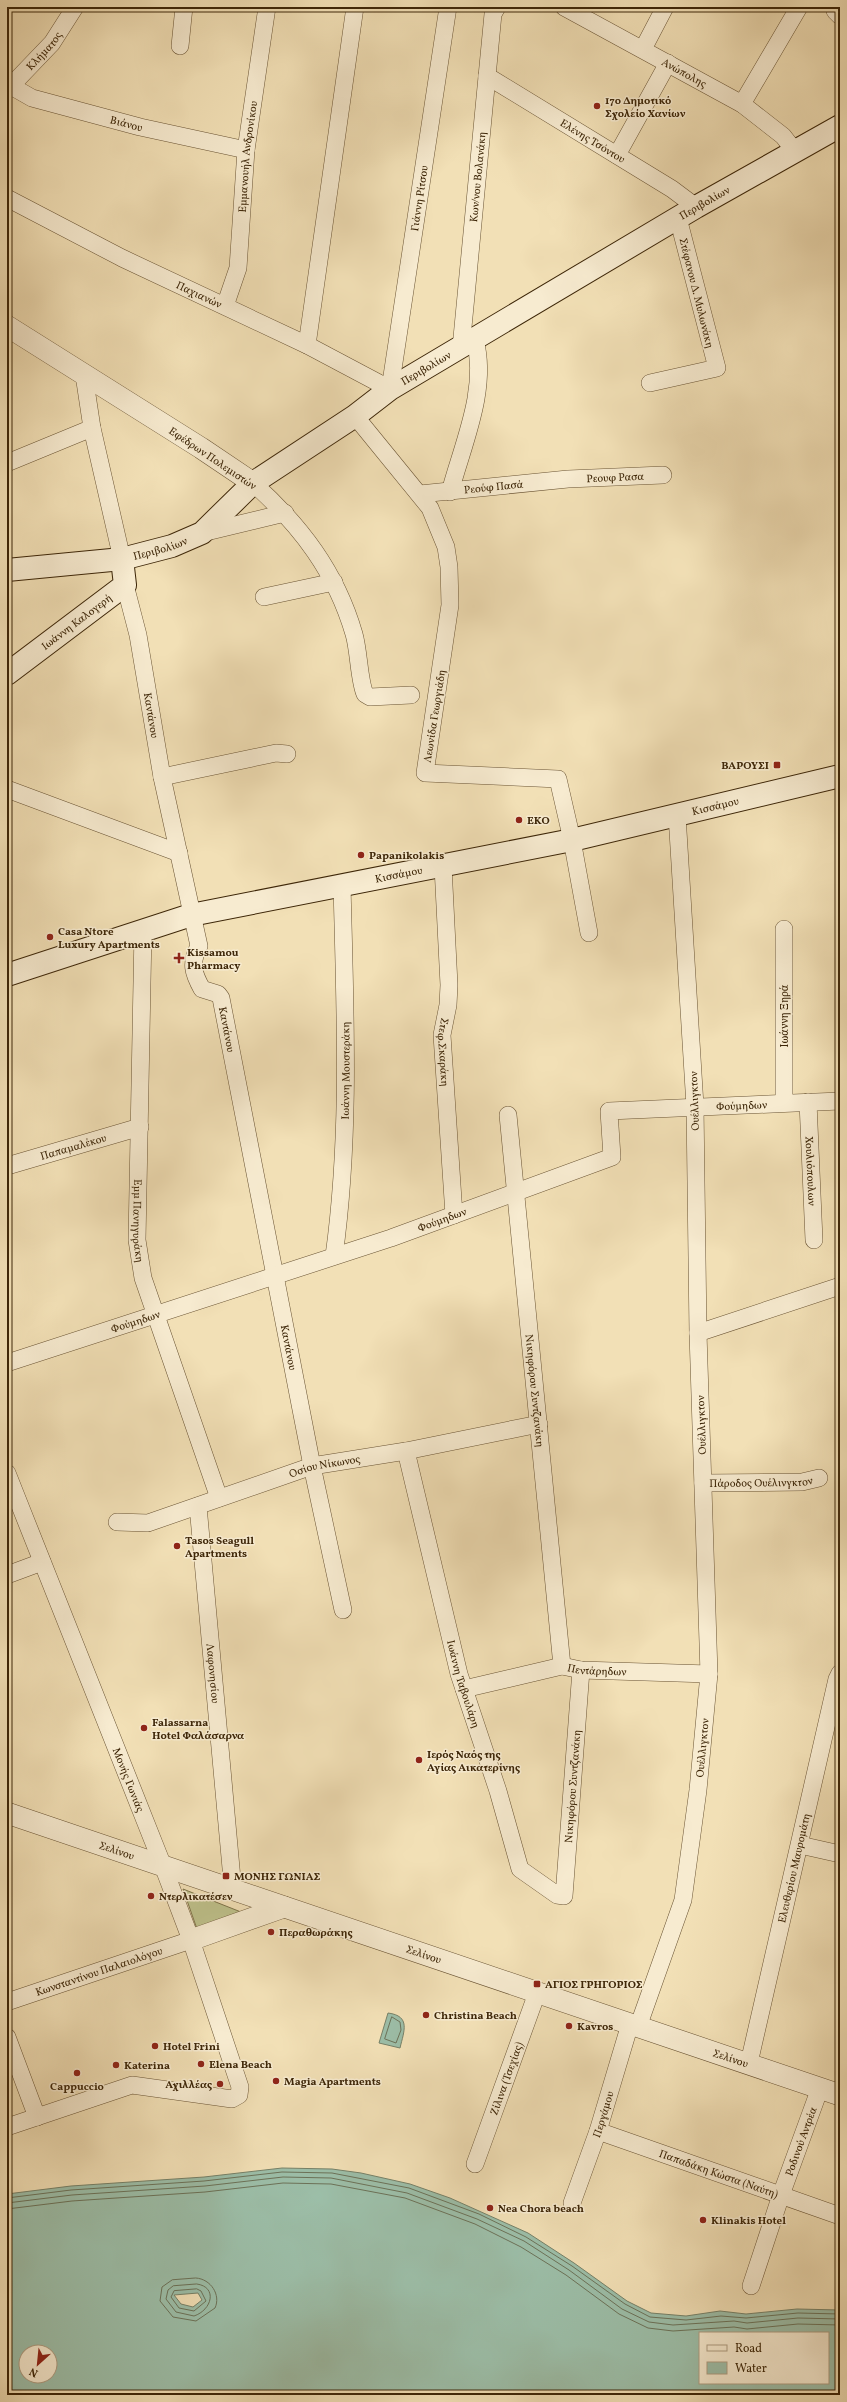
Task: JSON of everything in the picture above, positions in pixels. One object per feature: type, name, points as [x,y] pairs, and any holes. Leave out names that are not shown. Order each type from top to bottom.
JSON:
[{"type":"main road","name":"Περιβολίων","points":[[7,570],[122,559],[172,546],[202,533],[252,483],[355,416],[390,389],[794,150],[840,126]]},
{"type":"main road","points":[[122,559],[125,585]]},
{"type":"main road","name":"Ιωάννη Καλογερή","points":[[7,674],[125,585]]},
{"type":"main road","name":"Κισσάμου","points":[[7,975],[191,915],[572,840],[840,776]]},
{"type":"street","name":"Κλήματος","points":[[9,88],[52,42],[75,7]]},
{"type":"street","points":[[180,46],[184,7]]},
{"type":"street","name":"Εμμανουήλ Ανδρονίκου","points":[[226,306],[238,268],[246,150],[267,7]]},
{"type":"street","points":[[307,345],[355,7]]},
{"type":"street","name":"Γιάννη Ρίτσου","points":[[390,389],[448,7]]},
{"type":"street","name":"Κων/νου Βολανάκη","points":[[450,492],[475,403],[479,354],[468,344],[487,76],[493,14],[497,7]]},
{"type":"street","name":"Ανώπολης","points":[[564,7],[742,104],[782,136],[794,150]]},
{"type":"street","points":[[643,49],[665,7]]},
{"type":"street","points":[[742,104],[795,8]]},
{"type":"street","points":[[617,155],[668,63]]},
{"type":"street","name":"Ελένης Τσόντου","points":[[487,76],[672,189],[687,213]]},
{"type":"street","name":"Βιάνου","points":[[9,88],[32,98],[140,127],[246,150]]},
{"type":"street","name":"Παχιανών","points":[[7,198],[122,258],[307,345],[390,389]]},
{"type":"street","name":"Στέφανου Δ. Μυλωνάκη","points":[[650,383],[717,368],[687,213]]},
{"type":"street","name":"Εφέδρων Πολεμιστών","points":[[7,326],[252,483],[285,513],[316,551],[334,582],[356,641],[366,694],[370,697],[411,695]]},
{"type":"street","points":[[84,375],[92,428],[122,559]]},
{"type":"street","name":"Λεωνίδα Γεωργιάδη","points":[[355,416],[430,508],[446,547],[450,595],[425,773],[558,778],[572,840]]},
{"type":"street","points":[[7,464],[92,428]]},
{"type":"street","name":"Ρεουφ Ρασα","points":[[568,479],[663,475]]},
{"type":"street","name":"Ρεούφ Πασά","points":[[420,494],[568,479]]},
{"type":"street","points":[[202,533],[285,513]]},
{"type":"street","points":[[264,597],[334,582]]},
{"type":"street","name":"Καντάνου","points":[[125,585],[138,635],[162,777],[199,946],[193,957],[193,973],[202,990],[218,994],[221,998],[242,1114],[276,1274],[312,1466],[343,1610]]},
{"type":"street","points":[[162,777],[276,753],[287,754]]},
{"type":"street","points":[[7,789],[179,853]]},
{"type":"street","name":"Ουέλλιγκτον","points":[[634,2025],[683,1900],[698,1790],[709,1674],[698,1333],[695,1106],[677,814]]},
{"type":"street","points":[[572,840],[589,933]]},
{"type":"street","name":"Στεφ.Σκαράκη","points":[[443,866],[449,985],[448,1005],[442,1035],[454,1215]]},
{"type":"street","name":"Ιωάννη Μουστεράκη","points":[[334,1256],[342,1199],[346,1073],[342,885]]},
{"type":"street","name":"Ιωάννη Ξηρά","points":[[784,929],[784,1103]]},
{"type":"street","name":"Εμμ Πανηγυράκη","points":[[142,931],[137,1240],[143,1278],[218,1498]]},
{"type":"street","name":"Φούμηδων","points":[[7,1363],[334,1256],[454,1215],[612,1156],[609,1111],[695,1106],[840,1101]]},
{"type":"street","name":"Χουλιόπουλων","points":[[808,1102],[814,1240]]},
{"type":"street","name":"Νικηφόρου Συντζανάκη","points":[[508,1115],[562,1666]]},
{"type":"street","name":"Παπαμαλέκου","points":[[7,1166],[140,1127]]},
{"type":"street","points":[[698,1333],[840,1286]]},
{"type":"street","name":"Οσίου Νίκωνος","points":[[116,1522],[148,1523],[312,1466],[406,1451],[539,1424]]},
{"type":"street","name":"Ιωάννη Ταβουλάρη","points":[[406,1451],[464,1690],[498,1791],[520,1869],[557,1895]]},
{"type":"street","name":"Μονής Γωνιάς","points":[[7,1473],[191,1940],[240,2091],[238,2095],[232,2099],[132,2085],[37,2117]]},
{"type":"street","name":"Πάροδος Ουέλινγκτον","points":[[703,1483],[802,1482],[819,1478]]},
{"type":"street","name":"Λαφονησίου","points":[[198,1506],[233,1890]]},
{"type":"street","points":[[7,1575],[42,1562]]},
{"type":"street","name":"Πεντάρηδων","points":[[464,1690],[562,1666],[581,1670],[709,1674]]},
{"type":"street","name":"Νικηφόρου Συντζανάκη","points":[[557,1895],[564,1896],[581,1670]]},
{"type":"street","name":"Ελευθερίου Μαυρομάτη","points":[[749,2063],[837,1679],[840,1673]]},
{"type":"street","name":"Σελίνου","points":[[7,1813],[840,2095]]},
{"type":"street","points":[[800,1845],[840,1854]]},
{"type":"street","points":[[191,1940],[284,1907]]},
{"type":"street","name":"Κωνσταντίνου Παλαιολόγου","points":[[7,2002],[191,1940]]},
{"type":"street","name":"Ζίλινα (Τσεχίας)","points":[[475,2164],[537,1993]]},
{"type":"street","name":"Περγάμου","points":[[572,2203],[634,2025]]},
{"type":"street","points":[[7,2037],[37,2117],[7,2127]]},
{"type":"street","name":"Ροδινού Αντρέα","points":[[751,2286],[781,2195],[820,2088]]},
{"type":"street","name":"Παπαδάκη Κώστα (Ναύτη)","points":[[598,2131],[840,2216]]},
{"type":"shaded area","points":[[183,1889],[246,1914],[197,1929]]},
{"type":"water","points":[[388,2013],[400,2017],[403,2021],[404,2030],[400,2048],[379,2043]]},
{"type":"water","points":[[282,2168],[332,2169],[361,2173],[410,2184],[450,2198],[528,2233],[574,2263],[627,2301],[651,2313],[686,2316],[720,2311],[746,2314],[797,2309],[840,2310],[840,2395],[7,2395],[7,2194],[71,2186],[204,2177]],"holes":[[[198,2293],[202,2300],[193,2307],[181,2304],[174,2295]]]},
{"type":"place","name":"17ο Δημοτικό Σχολείο Χανίων","points":[[597,106]]},
{"type":"place","name":"ΒΑΡΟΥΣΙ","points":[[777,765]]},
{"type":"place","name":"EKO","points":[[519,820]]},
{"type":"place","name":"Papanikolakis","points":[[361,855]]},
{"type":"place","name":"Casa Ntore Luxury Apartments","points":[[50,937]]},
{"type":"place","name":"Kissamou Pharmacy","points":[[179,958]]},
{"type":"place","name":"Tasos Seagull Apartments","points":[[177,1546]]},
{"type":"place","name":"Falassarna Hotel Φαλάσαρνα","points":[[144,1728]]},
{"type":"place","name":"Ιερός Ναός της Αγίας Αικατερίνης","points":[[419,1760]]},
{"type":"place","name":"ΜΟΝΗΣ ΓΩΝΙΑΣ","points":[[226,1876]]},
{"type":"place","name":"Ντερλικατέσεν","points":[[151,1896]]},
{"type":"place","name":"Περαθωράκης","points":[[271,1932]]},
{"type":"place","name":"ΑΓΙΟΣ ΓΡΗΓΟΡΙΟΣ","points":[[537,1984]]},
{"type":"place","name":"Christina Beach","points":[[426,2015]]},
{"type":"place","name":"Kavros","points":[[569,2026]]},
{"type":"place","name":"Hotel Frini","points":[[155,2046]]},
{"type":"place","name":"Elena Beach","points":[[201,2064]]},
{"type":"place","name":"Katerina","points":[[116,2065]]},
{"type":"place","name":"Cappuccio","points":[[77,2073]]},
{"type":"place","name":"Magia Apartments","points":[[276,2081]]},
{"type":"place","name":"Αχιλλέας","points":[[220,2084]]},
{"type":"place","name":"Nea Chora beach","points":[[490,2208]]},
{"type":"place","name":"Klinakis Hotel","points":[[703,2220]]}]
